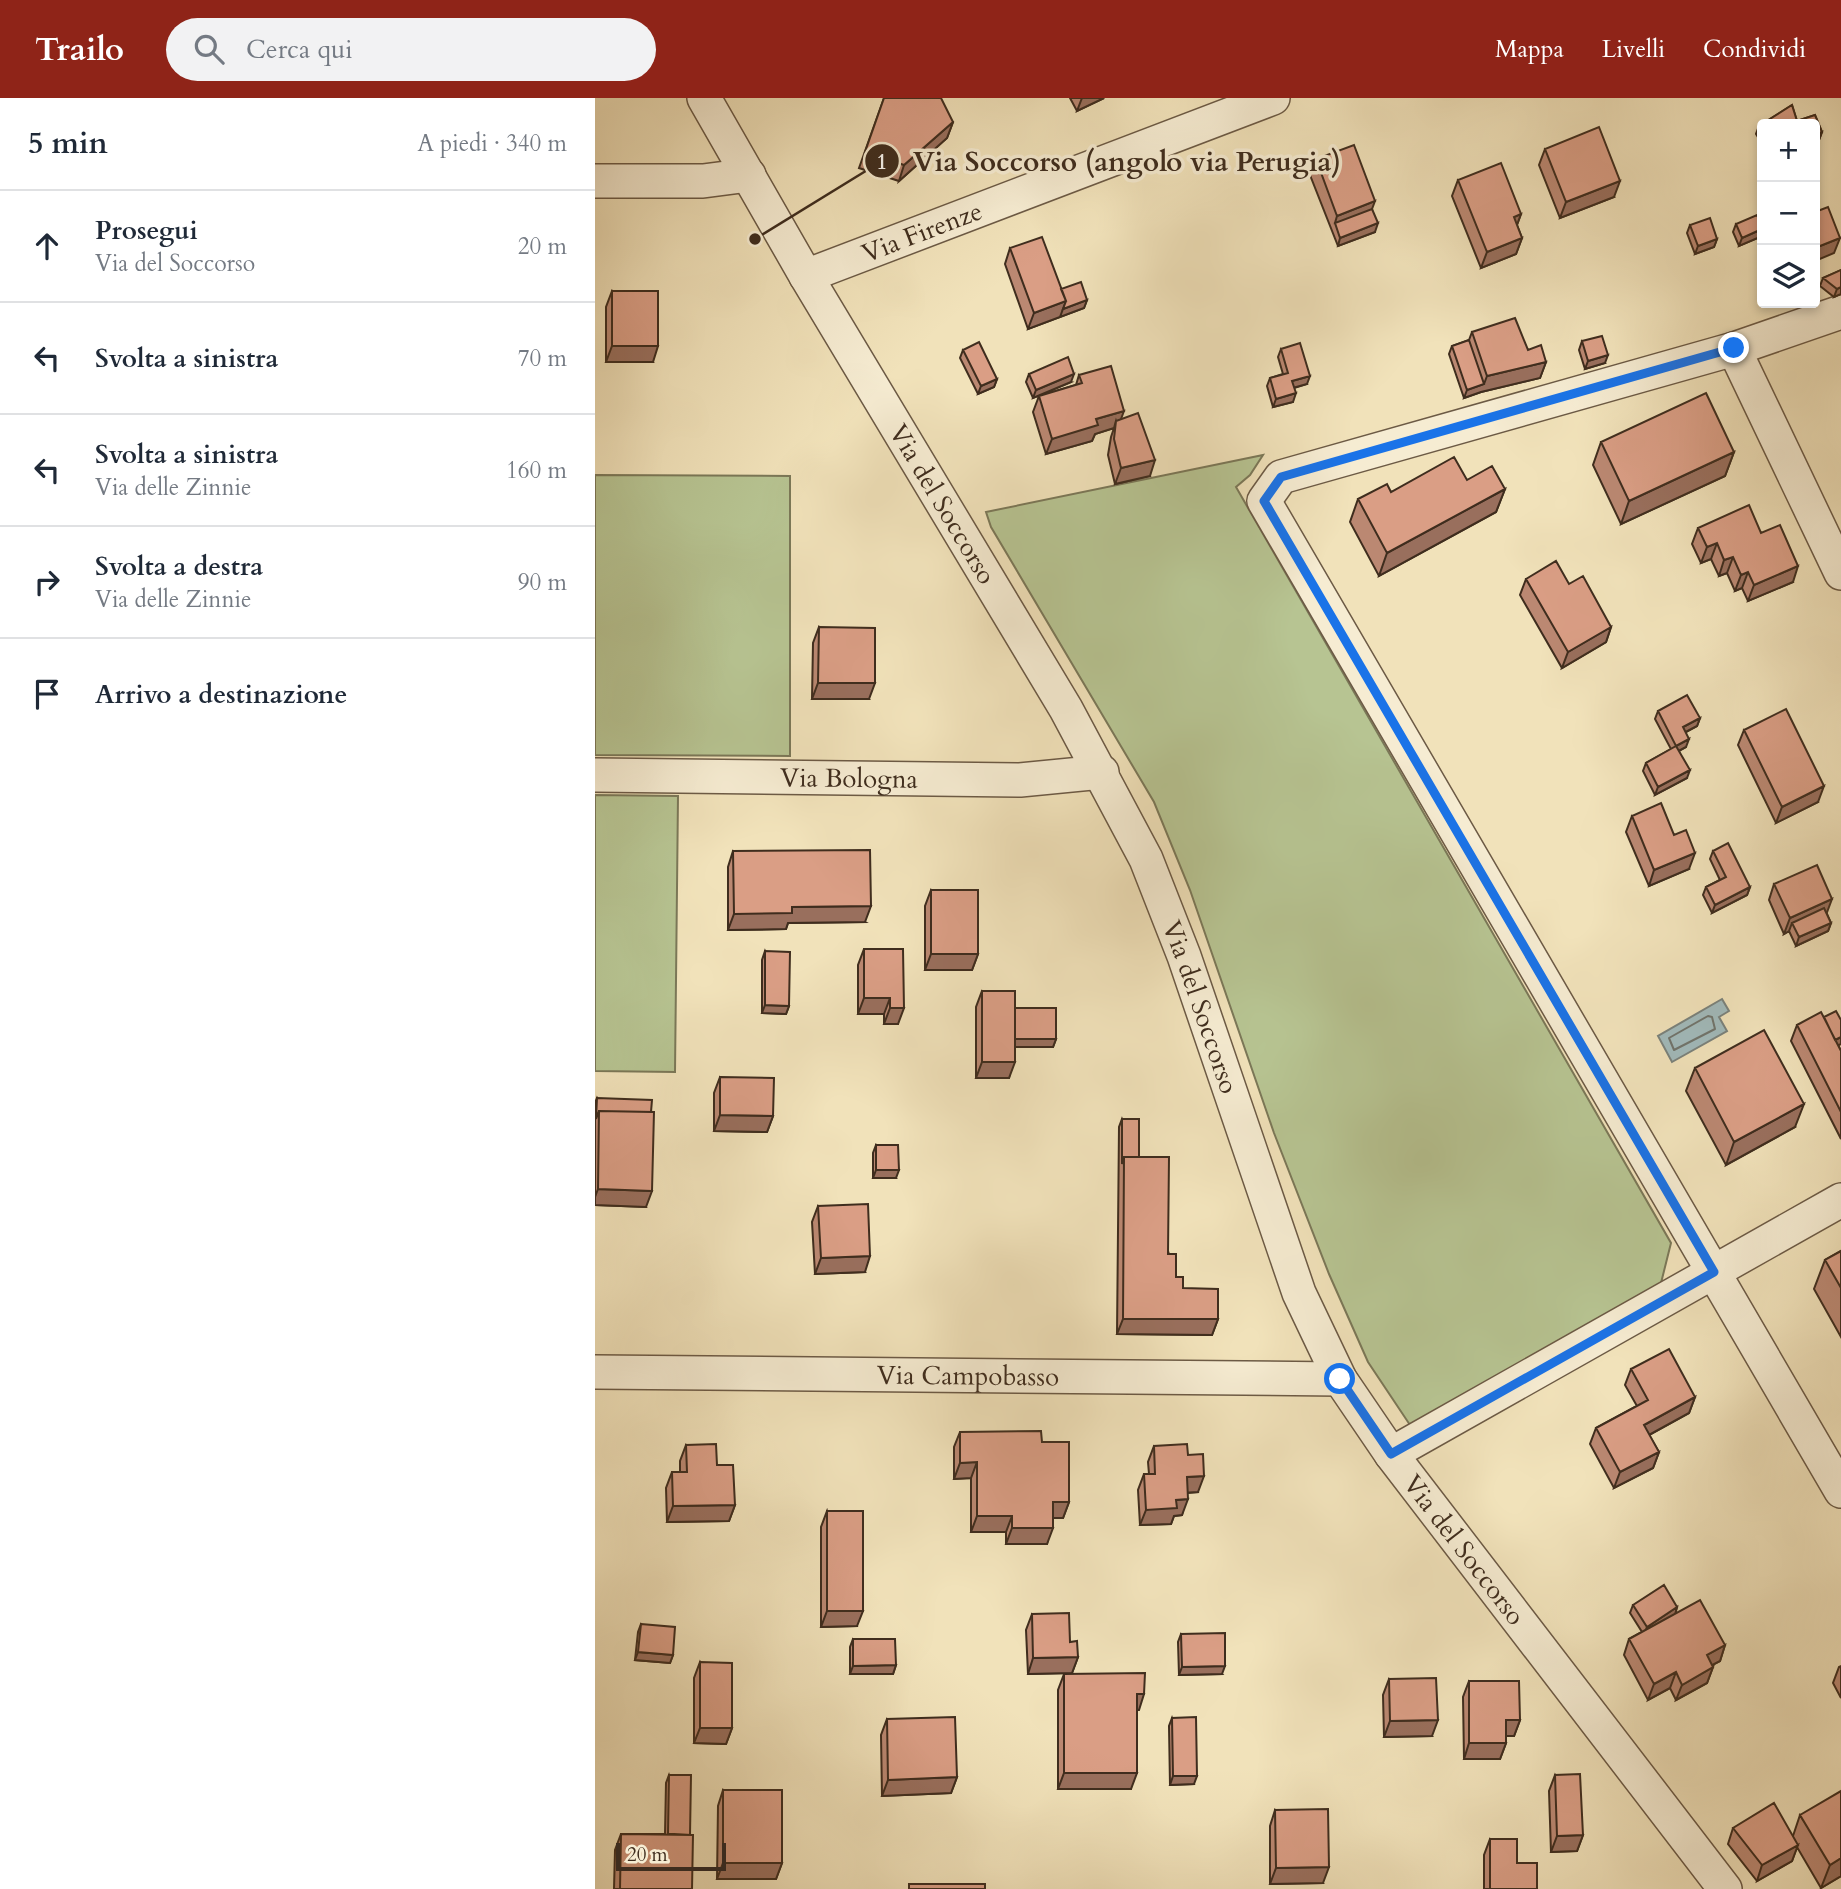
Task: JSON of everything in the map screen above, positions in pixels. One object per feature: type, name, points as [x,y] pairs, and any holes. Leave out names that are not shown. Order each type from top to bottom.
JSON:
[{"type":"street","name":"Via del Soccorso","points":[[704,98],[806,276],[1102,772],[1146,859],[1170,919],[1299,1293],[1340,1379],[1391,1454],[1725,1889]]},
{"type":"street","name":"Via Firenze","points":[[806,276],[1273,98]]},
{"type":"street","points":[[595,181],[702,181],[749,175]]},
{"type":"street","points":[[1841,312],[1734,348],[1281,477],[1264,501],[1841,1491]]},
{"type":"street","points":[[1734,348],[1841,573]]},
{"type":"street","name":"Via Bologna","points":[[595,775],[1020,780],[1102,772]]},
{"type":"street","points":[[1391,1454],[1841,1200]]},
{"type":"street","name":"Via Campobasso","points":[[595,1372],[1340,1379]]},
{"type":"green space","points":[[1263,455],[1250,475],[1236,487],[1671,1243],[1661,1283],[1410,1425],[1368,1362],[1329,1274],[1274,1133],[1190,890],[1154,802],[991,527],[986,512]]},
{"type":"green space","points":[[595,475],[790,476],[790,756],[595,755]]},
{"type":"green space","points":[[595,795],[678,796],[675,1072],[595,1071]]},
{"type":"water","points":[[1722,999],[1729,1011],[1719,1017],[1727,1031],[1672,1062],[1658,1036]]},
{"type":"building","points":[[884,98],[941,98],[953,122],[904,165],[865,152]]},
{"type":"building","points":[[1792,105],[1796,119],[1770,119]]},
{"type":"building","points":[[1599,127],[1620,181],[1566,202],[1545,149]]},
{"type":"building","points":[[1354,145],[1375,201],[1337,216],[1316,159]]},
{"type":"building","points":[[1501,163],[1521,214],[1514,217],[1522,238],[1487,252],[1458,180]]},
{"type":"building","points":[[1828,207],[1840,238],[1820,246],[1820,245],[1820,210]]},
{"type":"building","points":[[1372,209],[1378,223],[1340,238],[1335,223]]},
{"type":"building","points":[[1757,215],[1757,231],[1742,238],[1736,224]]},
{"type":"building","points":[[1710,218],[1717,239],[1698,246],[1690,225]]},
{"type":"building","points":[[1042,237],[1066,301],[1034,313],[1010,248]]},
{"type":"building","points":[[1841,270],[1841,287],[1837,289],[1823,278]]},
{"type":"building","points":[[1081,282],[1087,300],[1063,309],[1066,301],[1061,289]]},
{"type":"building","points":[[612,291],[658,291],[658,346],[612,346]]},
{"type":"building","points":[[1515,318],[1528,350],[1541,345],[1546,362],[1487,376],[1472,332]]},
{"type":"building","points":[[1602,336],[1608,355],[1588,361],[1582,341]]},
{"type":"building","points":[[1469,340],[1484,384],[1467,390],[1452,346]]},
{"type":"building","points":[[979,342],[997,379],[981,386],[963,350]]},
{"type":"building","points":[[1300,343],[1310,376],[1292,381],[1296,393],[1276,399],[1270,378],[1288,373],[1281,349]]},
{"type":"building","points":[[1068,357],[1074,374],[1036,390],[1029,374]]},
{"type":"building","points":[[1111,366],[1124,411],[1096,419],[1098,425],[1052,439],[1039,396],[1082,383],[1079,375]]},
{"type":"building","points":[[1706,393],[1734,452],[1629,501],[1601,442]]},
{"type":"building","points":[[1138,413],[1155,460],[1121,468],[1114,439],[1116,421]]},
{"type":"building","points":[[1454,457],[1467,480],[1492,466],[1505,489],[1387,553],[1358,499],[1387,484],[1391,492]]},
{"type":"building","points":[[1749,505],[1761,533],[1780,525],[1798,566],[1754,585],[1748,572],[1741,575],[1733,557],[1724,560],[1717,543],[1707,547],[1698,528]]},
{"type":"building","points":[[1556,561],[1569,584],[1583,576],[1611,627],[1568,652],[1526,579]]},
{"type":"building","points":[[819,627],[875,628],[875,683],[818,683]]},
{"type":"building","points":[[1687,695],[1700,718],[1683,727],[1689,739],[1676,746],[1658,711]]},
{"type":"building","points":[[1786,709],[1824,786],[1782,807],[1744,730]]},
{"type":"building","points":[[1676,746],[1690,770],[1658,787],[1646,763]]},
{"type":"building","points":[[1661,803],[1674,835],[1686,830],[1695,853],[1654,870],[1632,816]]},
{"type":"building","points":[[1728,843],[1750,887],[1715,905],[1706,887],[1726,877],[1713,851]]},
{"type":"building","points":[[870,850],[871,906],[792,907],[792,913],[734,914],[733,851]]},
{"type":"building","points":[[1817,865],[1832,899],[1790,918],[1774,884]]},
{"type":"building","points":[[931,890],[978,890],[978,954],[931,954]]},
{"type":"building","points":[[1824,908],[1831,923],[1799,937],[1792,923]]},
{"type":"building","points":[[864,949],[903,949],[904,1008],[890,1008],[890,998],[864,998]]},
{"type":"building","points":[[765,951],[790,952],[789,1006],[765,1005]]},
{"type":"building","points":[[982,991],[1015,991],[1015,1062],[982,1062]]},
{"type":"building","points":[[1015,1008],[1056,1008],[1056,1039],[1015,1039]]},
{"type":"building","points":[[1836,1011],[1841,1020],[1841,1037],[1835,1040],[1824,1017]]},
{"type":"building","points":[[1821,1012],[1841,1051],[1841,1112],[1797,1025]]},
{"type":"building","points":[[1764,1030],[1804,1104],[1734,1142],[1695,1068]]},
{"type":"building","points":[[720,1077],[774,1078],[773,1116],[720,1115]]},
{"type":"building","points":[[597,1098],[652,1100],[651,1112],[599,1111],[596,1119]]},
{"type":"building","points":[[599,1111],[654,1112],[652,1191],[598,1189]]},
{"type":"building","points":[[1122,1119],[1139,1119],[1139,1157],[1124,1157],[1122,1164]]},
{"type":"building","points":[[876,1145],[898,1145],[899,1170],[876,1170]]},
{"type":"building","points":[[1124,1157],[1169,1157],[1168,1254],[1176,1254],[1176,1277],[1183,1277],[1183,1288],[1218,1289],[1218,1319],[1123,1319]]},
{"type":"building","points":[[868,1204],[870,1256],[821,1258],[818,1206]]},
{"type":"building","points":[[1841,1251],[1841,1288],[1825,1260]]},
{"type":"building","points":[[1669,1349],[1695,1397],[1644,1425],[1659,1452],[1620,1472],[1596,1428],[1648,1400],[1631,1369]]},
{"type":"building","points":[[1041,1431],[1042,1442],[1069,1442],[1069,1502],[1053,1502],[1053,1528],[1012,1528],[1012,1516],[977,1516],[977,1462],[960,1463],[960,1432]]},
{"type":"building","points":[[716,1444],[717,1465],[733,1465],[735,1505],[673,1506],[672,1472],[687,1472],[686,1445]]},
{"type":"building","points":[[1187,1444],[1188,1455],[1203,1454],[1204,1476],[1187,1477],[1188,1499],[1176,1500],[1177,1508],[1146,1510],[1144,1474],[1155,1474],[1154,1446]]},
{"type":"building","points":[[827,1511],[863,1511],[863,1611],[827,1611]]},
{"type":"building","points":[[1664,1585],[1677,1607],[1647,1627],[1633,1605]]},
{"type":"building","points":[[1700,1600],[1725,1645],[1707,1655],[1713,1667],[1682,1685],[1676,1672],[1654,1684],[1629,1639]]},
{"type":"building","points":[[1069,1613],[1070,1642],[1077,1641],[1078,1657],[1033,1658],[1032,1614]]},
{"type":"building","points":[[641,1624],[675,1627],[673,1655],[638,1652]]},
{"type":"building","points":[[1225,1633],[1225,1666],[1182,1667],[1181,1634]]},
{"type":"building","points":[[853,1639],[895,1639],[896,1665],[853,1666]]},
{"type":"building","points":[[700,1662],[732,1663],[732,1728],[700,1728]]},
{"type":"building","points":[[1145,1673],[1144,1694],[1137,1694],[1137,1773],[1064,1773],[1064,1674]]},
{"type":"building","points":[[1436,1678],[1438,1720],[1390,1721],[1389,1679]]},
{"type":"building","points":[[1469,1681],[1519,1681],[1520,1720],[1506,1720],[1506,1743],[1469,1743]]},
{"type":"building","points":[[955,1717],[957,1777],[888,1780],[887,1719]]},
{"type":"building","points":[[1196,1717],[1197,1776],[1173,1776],[1172,1718]]},
{"type":"building","points":[[1580,1774],[1583,1835],[1557,1836],[1555,1775]]},
{"type":"building","points":[[669,1775],[691,1775],[690,1835],[668,1834]]},
{"type":"building","points":[[723,1790],[782,1790],[782,1863],[723,1863]]},
{"type":"building","points":[[1841,1791],[1841,1858],[1830,1865],[1800,1815]]},
{"type":"building","points":[[1774,1803],[1798,1845],[1762,1865],[1733,1828]]},
{"type":"building","points":[[1328,1809],[1329,1867],[1276,1868],[1275,1810]]},
{"type":"building","points":[[621,1834],[693,1835],[692,1889],[620,1889]]},
{"type":"building","points":[[1490,1839],[1517,1839],[1517,1863],[1537,1863],[1537,1889],[1490,1889]]},
{"type":"building","points":[[909,1884],[985,1884],[985,1889],[909,1889]]},
{"type":"place","name":"Via Soccorso (angolo via Perugia)","points":[[755,239]]},
{"type":"route","points":[[1340,1379],[1391,1454],[1714,1272],[1264,501],[1281,477],[1734,348]]}]
